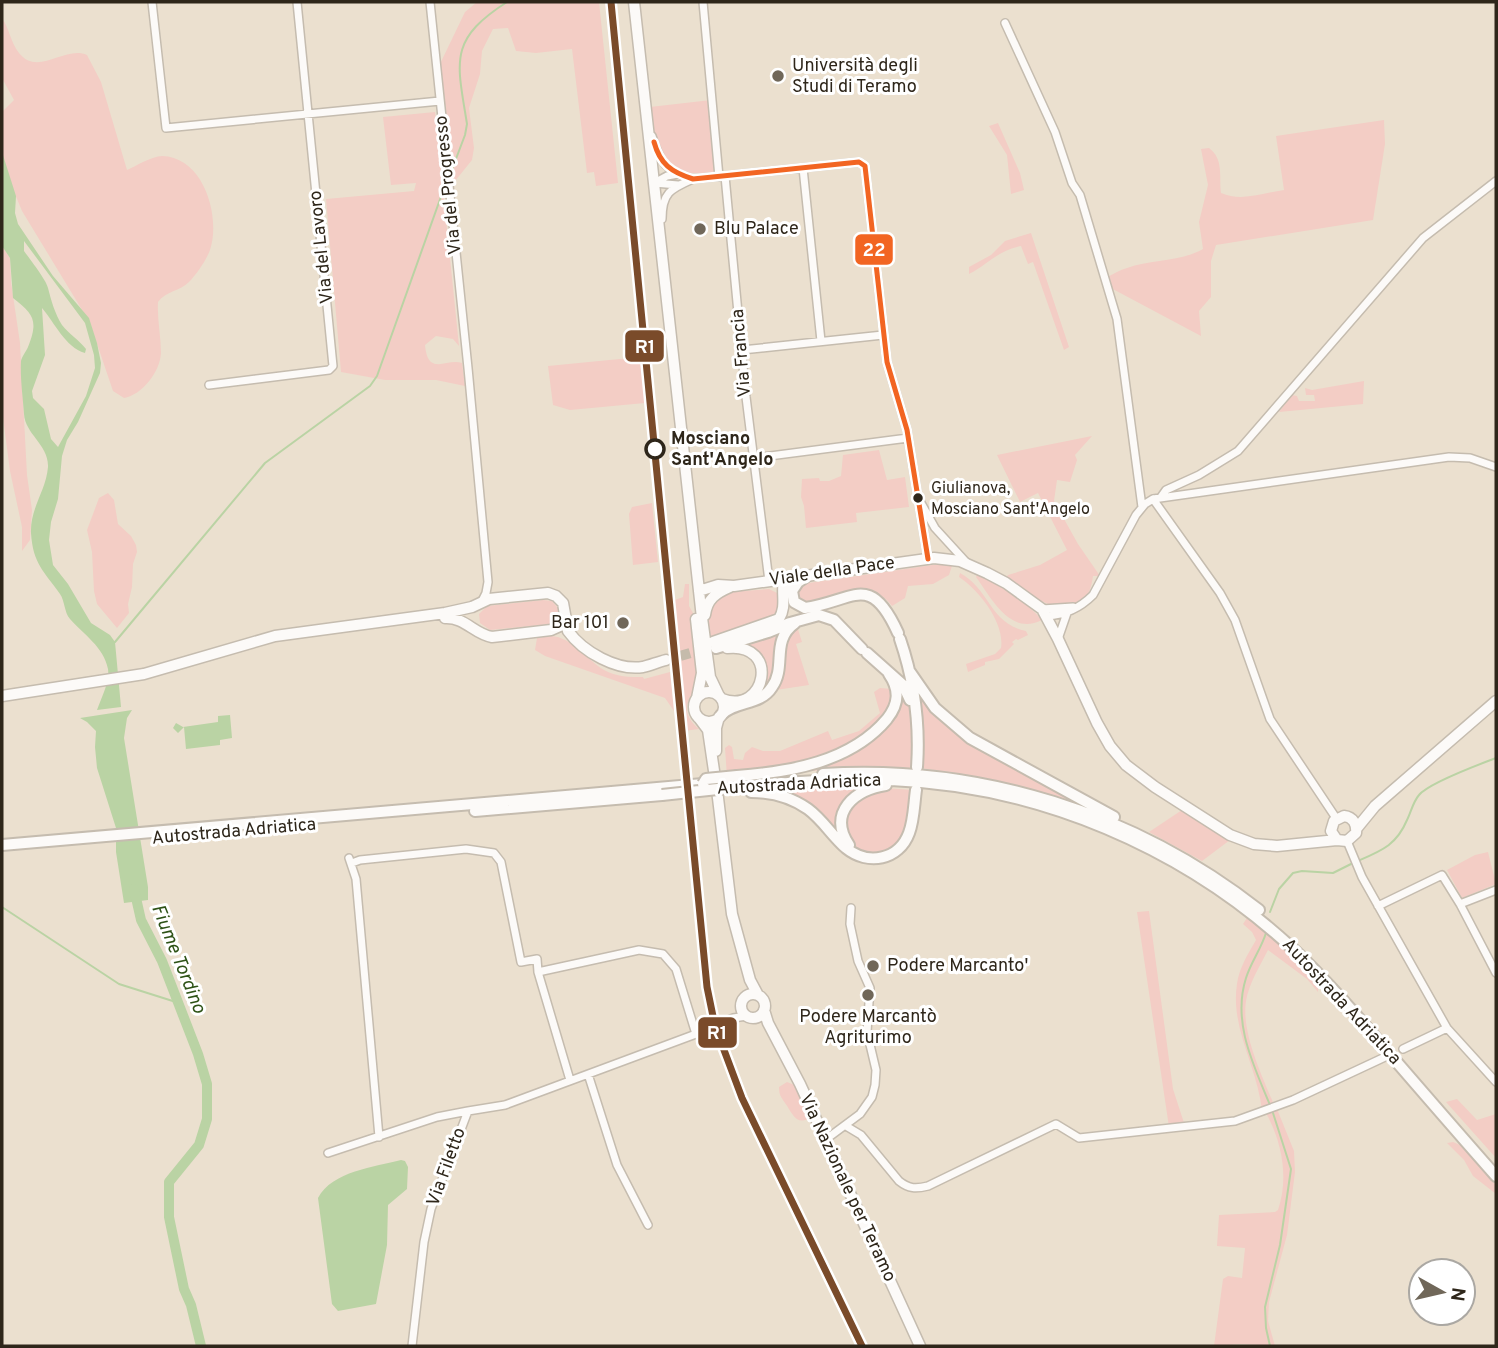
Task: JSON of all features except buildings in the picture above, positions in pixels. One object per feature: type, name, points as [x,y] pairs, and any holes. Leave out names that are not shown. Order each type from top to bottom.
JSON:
[{"type":"highway","points":[[787,592],[807,576]]},
{"type":"highway","points":[[784,579],[787,592],[797,606],[816,607],[853,595],[867,595],[884,605],[899,636],[910,672],[917,719],[917,767]]},
{"type":"highway","points":[[713,644],[807,617],[829,617],[905,688],[917,719]]},
{"type":"highway","points":[[720,716],[730,707],[755,701],[769,692],[777,679],[780,649],[785,633],[807,617]]},
{"type":"highway","points":[[910,672],[940,713],[970,738],[1153,837],[1157,844]]},
{"type":"highway","points":[[735,785],[812,764],[835,756],[862,741],[879,727],[895,707],[897,692],[889,674]]},
{"type":"highway","name":"Autostrada Adriatica","points":[[2,845],[51,844],[860,772],[898,773],[978,783],[1063,804],[1108,821],[1157,844],[1231,889],[1291,937],[1349,996],[1496,1165]]},
{"type":"highway","points":[[856,853],[842,831],[842,815],[847,805],[864,791],[900,781]]},
{"type":"highway","name":"Autostrada Adriatica","points":[[662,791],[703,783],[735,785],[900,781],[975,790],[1059,811],[1140,844],[1206,881],[1262,922],[1310,965],[1496,1176]]},
{"type":"highway","points":[[735,785],[778,795],[804,806],[821,819],[846,847],[867,858],[881,858],[901,847],[911,827],[916,790]]},
{"type":"highway","name":"Autostrada Adriatica","points":[[2,852],[51,844]]},
{"type":"main road","points":[[634,2],[699,591],[713,644]]},
{"type":"main road","points":[[684,468],[685,516],[702,673],[694,710],[708,730],[730,906],[748,973],[745,996],[747,1014]]},
{"type":"main road","points":[[694,545],[702,574],[718,585]]},
{"type":"main road","name":"Viale della Pace","points":[[718,585],[734,586],[931,558],[951,559],[1006,583],[1045,612]]},
{"type":"main road","points":[[713,644],[780,617],[787,592],[764,582]]},
{"type":"main road","points":[[696,623],[696,596],[699,591],[718,585]]},
{"type":"main road","points":[[718,798],[715,731],[724,707],[711,682],[713,644],[705,612],[708,603],[716,594],[734,586]]},
{"type":"main road","points":[[139,678],[264,638],[445,613],[503,598],[551,594],[563,603],[570,635],[589,651],[609,662],[642,667],[667,660],[638,672],[615,669],[596,661],[566,637],[548,631]]},
{"type":"main road","points":[[476,628],[473,616],[480,603]]},
{"type":"main road","points":[[713,644],[781,623],[816,607]]},
{"type":"main road","points":[[1045,612],[1097,723],[1110,746],[1126,765],[1230,835],[1254,844],[1277,846],[1342,840],[1354,836],[1357,828],[1375,806],[1496,701]]},
{"type":"main road","points":[[2,698],[139,678],[289,638],[449,617],[476,628],[482,635],[492,637],[548,631],[558,628],[565,617]]},
{"type":"main road","points":[[697,698],[702,693],[709,692],[730,702],[740,701],[752,695],[761,682],[762,670],[758,659],[748,650],[713,644]]},
{"type":"main road","points":[[699,718],[712,721],[720,716]]},
{"type":"main road","points":[[1304,843],[1323,834],[1334,823],[1375,806]]},
{"type":"main road","points":[[1348,816],[1357,828]]},
{"type":"main road","points":[[1334,823],[1332,834],[1342,840]]},
{"type":"main road","name":"Via Nazionale per Teramo","points":[[748,973],[758,995],[764,1001],[764,1010],[772,1031],[920,1346]]},
{"type":"main road","points":[[745,996],[758,995]]},
{"type":"main road","points":[[747,1014],[764,1010]]},
{"type":"main road","points":[[747,1014],[764,1022],[772,1031]]},
{"type":"street","points":[[152,2],[166,128],[440,101]]},
{"type":"street","name":"Via del Lavoro","points":[[209,385],[326,371],[333,366],[297,2]]},
{"type":"street","name":"Via del Progresso","points":[[430,2],[488,583]]},
{"type":"street","name":"Via Francia","points":[[703,2],[743,350],[764,582]]},
{"type":"street","points":[[1005,23],[1055,132],[1072,183],[1088,215],[1118,320],[1142,507]]},
{"type":"street","points":[[647,119],[660,159],[678,174],[693,178],[859,162],[865,166],[887,362],[908,438],[925,540],[933,551],[931,558]]},
{"type":"street","points":[[803,169],[821,341]]},
{"type":"street","points":[[654,183],[678,174]]},
{"type":"street","points":[[660,252],[664,200],[670,191],[693,178]]},
{"type":"street","points":[[1045,612],[1067,613],[1093,595],[1142,507],[1166,490],[1199,475],[1238,451],[1423,238],[1496,181]]},
{"type":"street","points":[[654,183],[670,186],[681,184]]},
{"type":"street","points":[[743,350],[883,335]]},
{"type":"street","points":[[754,458],[908,438]]},
{"type":"street","points":[[1157,498],[1449,457],[1470,458],[1496,467]]},
{"type":"street","points":[[1199,475],[1200,485],[1207,491]]},
{"type":"street","points":[[1189,493],[1199,475]]},
{"type":"street","points":[[1188,480],[1189,493]]},
{"type":"street","points":[[917,498],[935,528],[967,564]]},
{"type":"street","points":[[1157,498],[1235,620],[1270,719],[1334,823]]},
{"type":"street","points":[[488,583],[493,592],[503,598]]},
{"type":"street","points":[[480,603],[488,583]]},
{"type":"street","points":[[1045,612],[1077,607]]},
{"type":"street","points":[[1058,639],[1067,613]]},
{"type":"street","points":[[1342,840],[1447,1028],[1496,1082]]},
{"type":"street","points":[[379,1137],[351,860],[467,849],[494,853],[501,862],[521,962],[537,959],[538,972],[570,1080]]},
{"type":"street","points":[[1378,906],[1442,875],[1496,972]]},
{"type":"street","points":[[1460,904],[1496,890]]},
{"type":"street","points":[[825,1140],[860,1114],[872,1097],[876,1070],[867,1032],[870,988],[858,961],[850,924],[851,908]]},
{"type":"street","points":[[538,972],[639,950],[663,954],[676,969],[696,1034]]},
{"type":"street","name":"Via Filetto","points":[[412,1346],[424,1242],[431,1209],[468,1111],[505,1105],[747,1014]]},
{"type":"street","points":[[1403,1049],[1447,1028]]},
{"type":"street","points":[[846,1126],[861,1135],[905,1186],[917,1189],[1056,1124],[1079,1138],[1235,1121],[1293,1100],[1385,1057]]},
{"type":"street","points":[[587,1074],[617,1165],[648,1226]]},
{"type":"street","points":[[328,1153],[437,1117],[468,1111]]},
{"type":"shaded area","points":[[477,2],[599,2],[618,183],[596,186],[594,172],[587,173],[572,49],[536,53],[516,51],[508,28],[493,29],[482,51],[480,74],[469,108],[474,148],[472,160],[451,186],[439,66],[465,12]]},
{"type":"shaded area","points":[[2,18],[16,49],[26,60],[43,62],[70,54],[87,55],[101,82],[127,170],[158,156],[177,159],[189,166],[199,177],[206,191],[213,222],[210,250],[189,282],[158,302],[160,360],[149,382],[131,396],[124,398],[113,391],[90,323],[22,211],[10,182],[2,152],[2,112],[14,100],[2,78]]},
{"type":"shaded area","points":[[711,100],[717,171],[695,173],[673,167],[665,160],[656,141],[650,107]]},
{"type":"shaded area","points":[[435,112],[459,346],[453,339],[436,336],[425,345],[430,361],[434,363],[462,363],[465,386],[436,380],[385,380],[341,372],[326,199],[414,191],[416,183],[391,185],[383,117]]},
{"type":"shaded area","points":[[1384,120],[1385,144],[1373,220],[1216,245],[1211,261],[1211,297],[1199,311],[1201,336],[1109,287],[1106,278],[1122,270],[1185,256],[1203,249],[1199,222],[1208,185],[1201,149],[1209,148],[1217,157],[1221,193],[1237,197],[1252,196],[1284,190],[1276,136]]},
{"type":"shaded area","points":[[998,123],[1020,173],[1024,190],[1011,194],[1007,155],[989,126]]},
{"type":"shaded area","points":[[2,152],[16,196],[15,213],[18,224],[53,276],[89,318],[97,343],[100,373],[67,440],[62,456],[58,499],[49,540],[53,565],[68,584],[91,623],[110,635],[115,642],[121,707],[97,710],[108,679],[106,661],[98,647],[68,616],[62,597],[40,566],[34,552],[31,524],[48,467],[45,452],[28,428],[24,414],[21,361],[31,338],[32,318],[13,298],[10,258],[2,246]],"holes":[[[24,241],[85,323],[95,368],[86,396],[58,447],[51,439],[44,409],[33,398],[32,391],[45,355],[42,308],[72,346],[85,353],[86,349],[60,321],[47,285],[24,251]]]},
{"type":"shaded area","points":[[1031,233],[1069,347],[1064,350],[1033,262],[1028,264],[1021,246],[1000,254],[969,274],[969,267],[991,255],[1005,241]]},
{"type":"shaded area","points":[[2,246],[10,258],[20,343],[27,475],[32,510],[30,540],[22,551],[22,527],[10,471],[2,410]]},
{"type":"shaded area","points":[[640,357],[645,403],[570,410],[553,405],[548,366]]},
{"type":"shaded area","points":[[1364,381],[1363,404],[1279,412],[1292,395],[1297,396],[1299,401],[1315,401],[1314,395],[1306,395],[1305,388],[1312,390]]},
{"type":"shaded area","points":[[1092,436],[1075,455],[1077,460],[1070,482],[1057,480],[1054,501],[1100,576],[1093,576],[1088,594],[1080,604],[1069,608],[1056,607],[1029,594],[1006,578],[1040,565],[1067,550],[1038,493],[1020,502],[997,455]]},
{"type":"shaded area","points":[[879,450],[887,480],[905,477],[909,507],[856,513],[857,522],[806,528],[801,497],[802,479],[819,478],[820,481],[829,481],[841,476],[843,455]]},
{"type":"shaded area","points":[[108,493],[114,500],[118,524],[131,536],[137,552],[133,564],[129,613],[117,628],[97,604],[87,530],[99,498]]},
{"type":"shaded area","points":[[652,503],[658,562],[633,565],[629,514],[632,507]]},
{"type":"shaded area","points":[[939,564],[952,566],[949,575],[933,584],[908,586],[905,598],[892,606],[884,598],[864,591],[841,594],[808,605],[800,601],[797,593],[802,584]]},
{"type":"shaded area","points":[[960,573],[978,588],[1004,621],[1026,631],[1028,635],[1012,642],[1014,644],[999,659],[985,662],[985,665],[968,672],[966,664],[995,654],[1001,648],[1001,638],[989,608],[975,590],[959,577]]},
{"type":"shaded area","points":[[978,573],[1012,593],[1042,620],[1031,624],[1011,619],[995,604],[976,577]]},
{"type":"shaded area","points":[[685,584],[689,584],[689,606],[693,613],[700,680],[688,702],[687,710],[691,721],[699,729],[684,731],[679,670],[681,665],[672,601],[683,597]]},
{"type":"shaded area","points":[[769,589],[779,594],[779,614],[708,639],[706,616],[711,603],[729,592]]},
{"type":"shaded area","points":[[552,601],[558,608],[558,617],[551,624],[490,630],[480,623],[479,614],[487,606]]},
{"type":"shaded area","points":[[797,626],[802,642],[796,644],[809,685],[776,690],[785,642]]},
{"type":"shaded area","points":[[787,628],[777,672],[763,691],[767,680],[765,663],[740,644]]},
{"type":"shaded area","points":[[551,636],[566,640],[598,666],[613,674],[644,679],[670,672],[674,711],[665,698],[545,656],[535,650],[537,638]]},
{"type":"shaded area","points":[[880,688],[892,689],[890,713],[852,745],[801,766],[727,777],[725,748],[729,745],[732,747],[734,759],[743,760],[745,753],[752,747],[763,751],[780,751],[828,731],[832,740],[859,731],[880,713],[874,692]]},
{"type":"shaded area","points":[[919,689],[932,708],[1078,800],[1076,803],[988,779],[921,768]]},
{"type":"shaded area","points":[[902,694],[915,719],[915,771],[811,771],[812,768],[826,764],[899,707]]},
{"type":"shaded area","points":[[132,710],[127,718],[124,738],[148,900],[124,903],[116,852],[116,828],[97,768],[96,731],[80,718]]},
{"type":"shaded area","points":[[230,715],[232,738],[220,740],[220,745],[186,749],[184,727],[178,733],[173,728],[176,723],[183,727],[218,722],[218,716]]},
{"type":"shaded area","points":[[867,786],[852,798],[842,838],[778,790]]},
{"type":"shaded area","points":[[884,788],[913,790],[910,815],[902,841],[880,856],[856,847],[844,825],[852,803]]},
{"type":"shaded area","points":[[1182,810],[1230,840],[1202,861],[1149,832]]},
{"type":"shaded area","points":[[1488,852],[1496,884],[1462,898],[1447,870],[1475,855]]},
{"type":"shaded area","points":[[1149,911],[1173,1089],[1185,1126],[1169,1127],[1137,912]]},
{"type":"shaded area","points":[[1247,918],[1271,936],[1318,981],[1318,992],[1307,979],[1268,950],[1252,981],[1246,1001],[1247,1027],[1254,1055],[1275,1107],[1262,1111],[1237,1016],[1237,984],[1240,972],[1256,940],[1243,924]]},
{"type":"shaded area","points":[[787,1082],[797,1086],[812,1117],[802,1121],[793,1115],[779,1092],[779,1087]]},
{"type":"shaded area","points":[[1457,1099],[1477,1120],[1496,1114],[1496,1158],[1446,1102]]},
{"type":"shaded area","points":[[1277,1109],[1294,1151],[1295,1172],[1287,1235],[1269,1302],[1268,1321],[1275,1346],[1214,1346],[1223,1279],[1228,1276],[1242,1278],[1245,1248],[1217,1246],[1219,1215],[1278,1210],[1283,1185],[1282,1160],[1272,1124],[1266,1113]]},
{"type":"shaded area","points":[[1447,1143],[1460,1145],[1496,1185],[1496,1194],[1473,1176],[1464,1160]]},
{"type":"shaded area","points":[[405,1161],[408,1167],[407,1189],[388,1205],[387,1245],[376,1304],[338,1311],[332,1304],[318,1198],[333,1182],[344,1176]]},
{"type":"waterway","points":[[451,172],[467,124],[461,84],[461,54],[474,28],[507,2]]},
{"type":"waterway","points":[[115,642],[265,463],[370,386],[377,376],[443,191]]},
{"type":"waterway","points":[[1360,860],[1394,841],[1424,790],[1496,758]]},
{"type":"waterway","points":[[1270,912],[1279,889],[1293,873],[1333,873],[1351,864]]},
{"type":"waterway","name":"Fiume Tordino","points":[[134,889],[141,920],[162,961],[207,1084],[207,1119],[199,1145],[169,1182],[169,1217],[184,1289],[191,1305],[201,1346]]},
{"type":"waterway","points":[[2,907],[119,984],[179,1003]]},
{"type":"waterway","points":[[1266,933],[1246,978],[1241,1011],[1246,1043],[1270,1105]]},
{"type":"waterway","points":[[1270,1346],[1265,1307],[1280,1245],[1291,1169],[1273,1113]]},
{"type":"tunnel","points":[[666,660],[708,648]]},
{"type":"transit line","name":"R1","points":[[611,2],[707,987],[715,1026],[742,1098],[862,1346]]},
{"type":"transit line","name":"22","points":[[654,142],[663,162],[678,173],[693,179],[859,162],[865,166],[887,362],[907,430],[928,559]]},
{"type":"place","name":"Università degli Studi di Teramo","points":[[778,76]]},
{"type":"place","name":"Blu Palace","points":[[700,229]]},
{"type":"place","name":"Mosciano Sant'Angelo","points":[[655,449]]},
{"type":"place","name":"Giulianova, Mosciano Sant'Angelo","points":[[918,498]]},
{"type":"place","name":"Bar 101","points":[[623,623]]},
{"type":"place","name":"Podere Marcanto'","points":[[873,966]]},
{"type":"place","name":"Podere Marcantò Agriturimo","points":[[868,995]]}]
